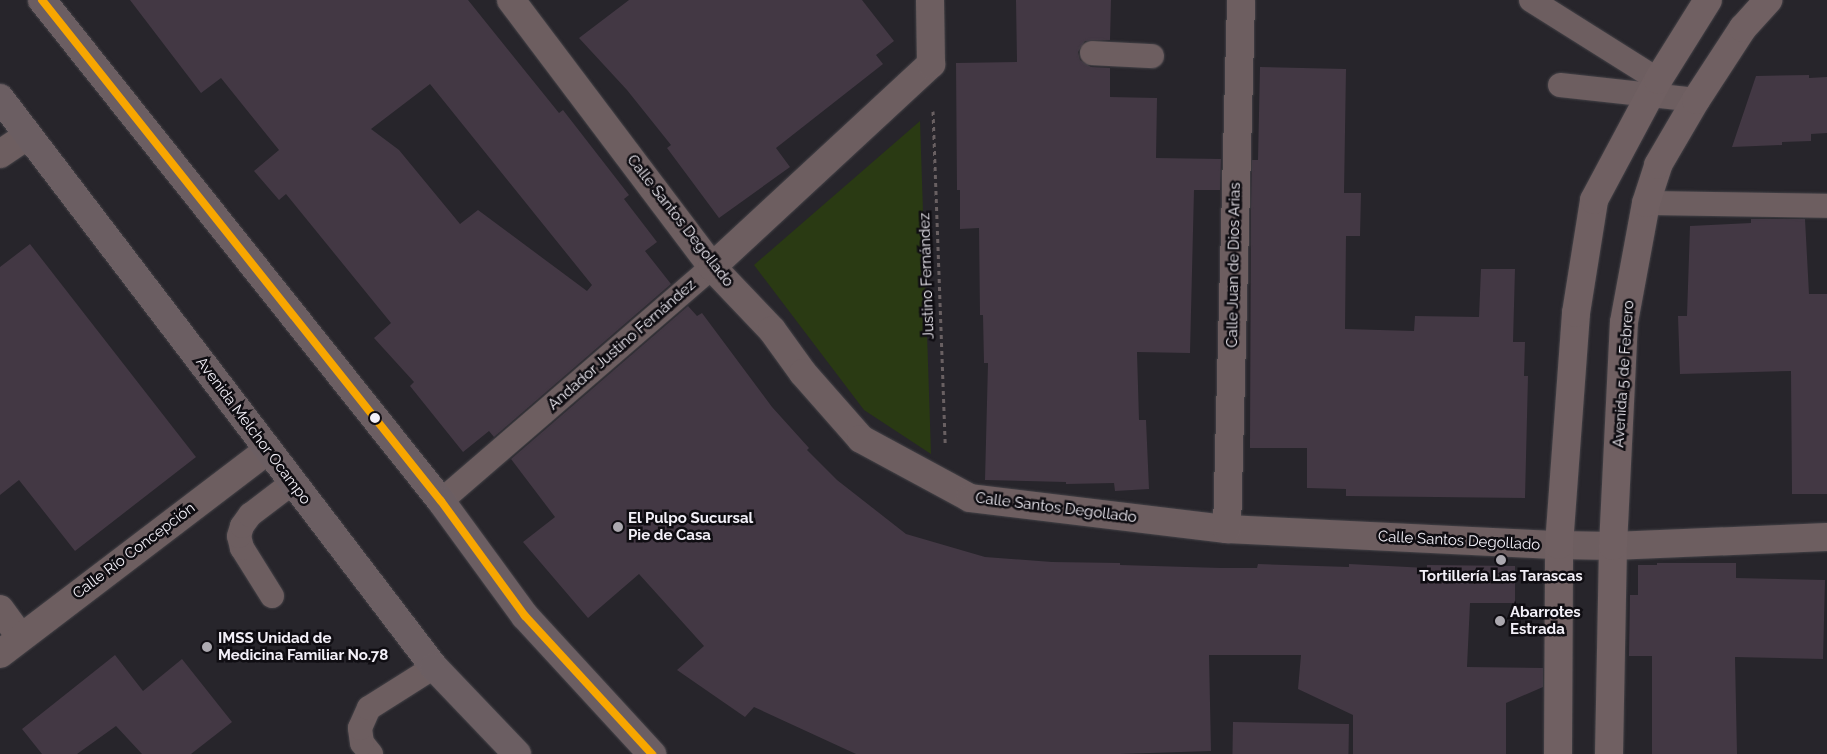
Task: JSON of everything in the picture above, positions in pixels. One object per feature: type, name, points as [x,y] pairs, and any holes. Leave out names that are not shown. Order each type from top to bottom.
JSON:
[{"type":"main road","points":[[42,0],[441,501],[525,616],[652,754]]},
{"type":"main road","name":"Avenida Melchor Ocampo","points":[[0,98],[27,136],[434,667],[517,754]]},
{"type":"street","name":"Calle Santos Degollado","points":[[511,0],[712,267],[772,330],[803,373],[861,439],[946,488],[970,498],[1227,529],[1559,546],[1614,546],[1827,537]]},
{"type":"street","points":[[930,0],[931,64]]},
{"type":"street","name":"Calle Juan de Dios Arias","points":[[1227,529],[1241,0]]},
{"type":"street","points":[[1558,754],[1559,546],[1576,313],[1594,200],[1653,87],[1708,0]]},
{"type":"street","name":"Avenida 5 de Febrero","points":[[1609,754],[1614,546],[1624,322],[1646,203],[1658,165],[1696,100],[1744,28],[1768,0]]},
{"type":"street","name":"Andador Justino Fernández","points":[[712,267],[931,64]]},
{"type":"street","points":[[0,154],[27,136]]},
{"type":"street","name":"Calle Río Concepción","points":[[10,645],[268,450]]},
{"type":"street","points":[[0,609],[10,645]]},
{"type":"lane","points":[[1531,0],[1653,87]]},
{"type":"lane","points":[[1092,53],[1152,56]]},
{"type":"lane","points":[[1560,85],[1653,87],[1696,100]]},
{"type":"lane","points":[[1646,203],[1827,206]]},
{"type":"lane","name":"Andador Justino Fernández","points":[[441,501],[712,267]]},
{"type":"lane","points":[[272,596],[242,548],[239,536],[242,526],[250,515],[292,483]]},
{"type":"lane","points":[[371,754],[362,743],[360,728],[369,708],[434,667]]},
{"type":"path","name":"Justino Fernández","points":[[931,64],[946,488]]},
{"type":"green space","points":[[920,121],[931,454],[864,410],[754,265]]},
{"type":"building","points":[[130,0],[468,0],[559,113],[563,110],[629,195],[624,199],[657,242],[645,251],[671,284],[494,437],[489,431],[463,452],[410,386],[414,382],[374,338],[391,323],[286,194],[279,200],[254,171],[279,150],[221,78],[201,93]],"holes":[[[430,84],[592,285],[587,291],[478,210],[460,224],[399,150],[371,129]]]},
{"type":"building","points":[[629,0],[862,0],[894,41],[876,55],[883,64],[776,148],[790,167],[719,218],[667,148],[671,145],[627,90],[579,38]]},
{"type":"building","points":[[1016,0],[1111,0],[1110,40],[1085,41],[1078,52],[1080,60],[1091,67],[1110,68],[1110,97],[1157,98],[1156,158],[1221,159],[1220,190],[1194,190],[1190,353],[1137,352],[1139,420],[1146,420],[1149,489],[1115,491],[1114,483],[1066,484],[1066,482],[985,480],[988,363],[984,363],[983,315],[980,315],[979,228],[960,229],[960,190],[957,190],[956,63],[1017,62]]},
{"type":"building","points":[[1260,67],[1346,69],[1344,193],[1361,193],[1360,236],[1346,236],[1345,329],[1414,331],[1415,316],[1479,317],[1481,269],[1515,269],[1513,342],[1525,342],[1524,376],[1528,376],[1525,498],[1346,496],[1346,489],[1307,488],[1307,448],[1250,448],[1252,160],[1258,160]]},
{"type":"building","points":[[1809,75],[1809,78],[1827,77],[1827,133],[1811,134],[1811,141],[1782,142],[1782,145],[1732,147],[1756,76]]},
{"type":"building","points":[[1751,219],[1805,219],[1809,294],[1827,294],[1827,494],[1792,494],[1791,371],[1680,374],[1678,316],[1687,316],[1690,226],[1751,223]]},
{"type":"building","points":[[30,244],[196,457],[75,551],[19,480],[0,495],[0,267]]},
{"type":"building","points":[[688,306],[697,316],[702,313],[772,407],[809,448],[807,450],[837,480],[906,534],[985,557],[1052,562],[1221,568],[1257,568],[1258,564],[1349,567],[1349,564],[1427,568],[1427,565],[1515,566],[1515,603],[1470,603],[1467,667],[1543,668],[1543,687],[1506,703],[1506,754],[1353,754],[1353,715],[1298,689],[1301,655],[1209,655],[1211,751],[1120,754],[856,754],[754,707],[745,717],[677,670],[704,646],[639,574],[588,618],[523,542],[555,517],[511,459]]},
{"type":"building","points":[[1657,563],[1736,563],[1736,578],[1825,580],[1823,659],[1735,657],[1737,754],[1652,754],[1652,656],[1629,656],[1630,595],[1638,595],[1638,565],[1657,565]]},
{"type":"building","points":[[115,655],[143,691],[182,659],[232,722],[191,754],[142,754],[116,726],[77,754],[42,754],[22,729]]},
{"type":"building","points":[[1233,722],[1349,724],[1348,754],[1232,754]]},
{"type":"transit line","points":[[42,0],[441,501],[525,616],[652,754]]},
{"type":"place","name":"El Pulpo Sucursal Pie de Casa","points":[[618,527]]},
{"type":"place","name":"Tortillería Las Tarascas","points":[[1501,560]]},
{"type":"place","name":"Abarrotes Estrada","points":[[1500,621]]},
{"type":"place","name":"IMSS Unidad de Medicina Familiar No.78","points":[[207,647]]}]
